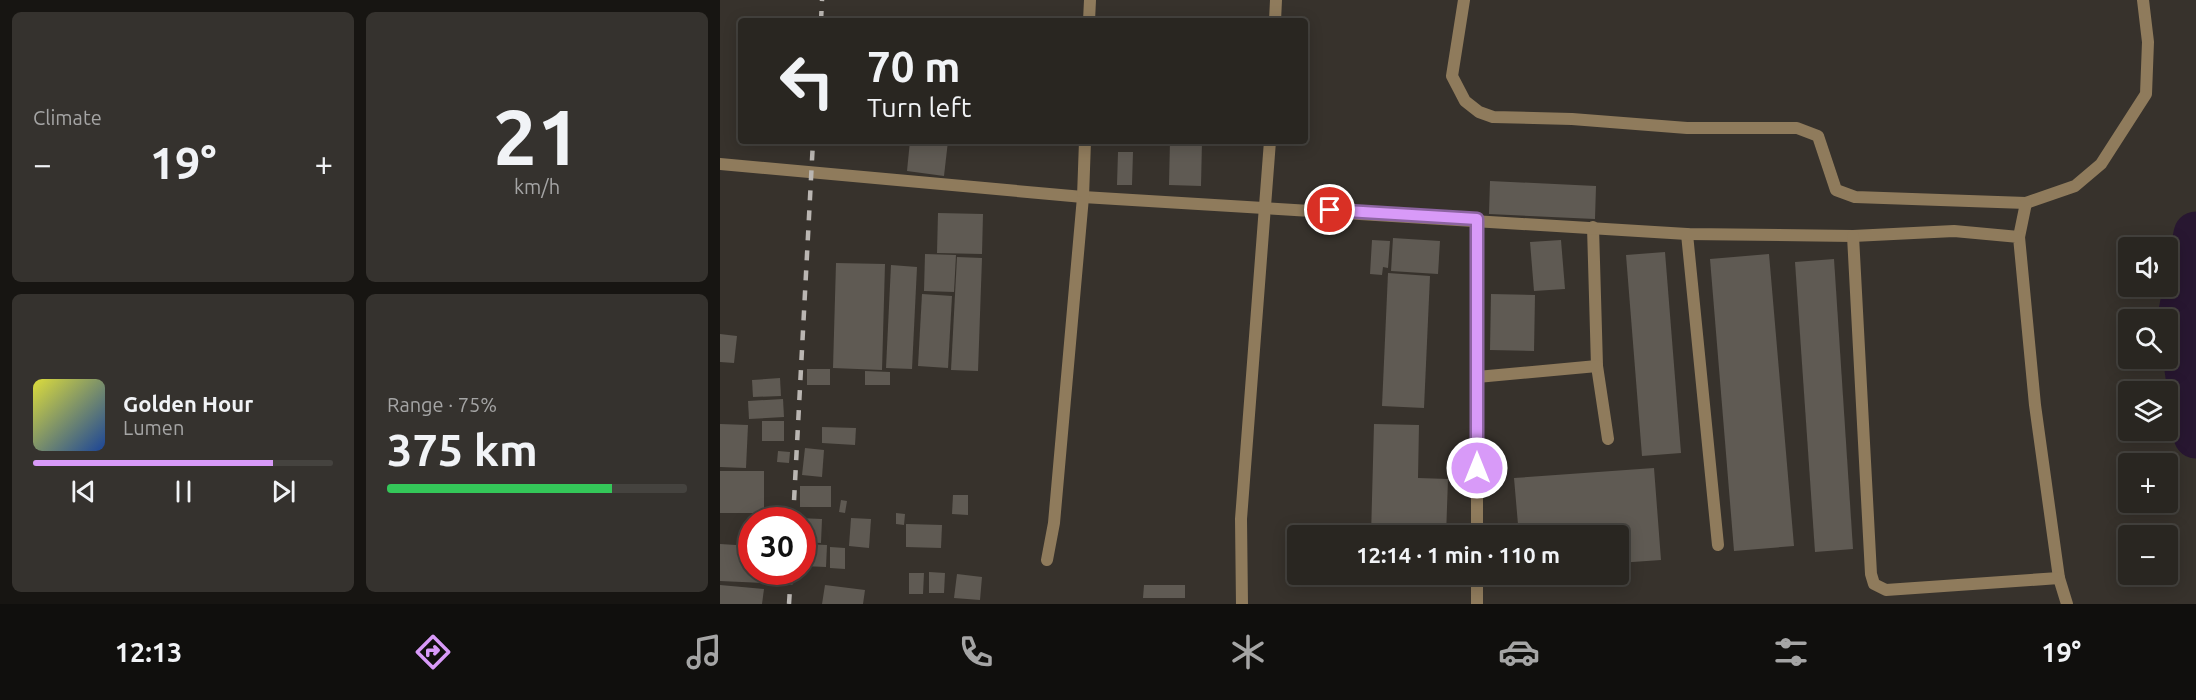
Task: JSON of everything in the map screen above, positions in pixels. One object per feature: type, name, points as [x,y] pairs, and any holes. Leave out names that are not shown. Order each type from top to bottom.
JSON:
[{"type":"street","points":[[1089,18],[1090,0]]},
{"type":"street","points":[[1275,18],[1276,0]]},
{"type":"street","points":[[1464,0],[1452,76],[1465,102],[1479,112],[1493,117],[1572,119],[1687,128],[1797,128],[1818,136],[1836,190],[1855,197],[2026,203],[2075,186],[2101,164],[2146,94],[2148,42],[2143,0]]},
{"type":"street","points":[[1047,560],[1053,523],[1083,197],[1085,144]]},
{"type":"street","points":[[1242,604],[1241,519],[1267,207],[1270,144]]},
{"type":"street","points":[[720,164],[1083,197],[1477,219],[1687,234],[1853,236],[1954,231],[2019,237]]},
{"type":"street","points":[[2026,203],[2019,237],[2035,405],[2059,578],[2067,604]]},
{"type":"street","points":[[1477,219],[1477,525]]},
{"type":"street","points":[[1593,227],[1597,366],[1608,439]]},
{"type":"street","points":[[1687,234],[1718,545]]},
{"type":"street","points":[[1853,236],[1871,574],[1874,584],[1886,590],[2059,578]]},
{"type":"street","points":[[1477,377],[1597,366]]},
{"type":"street","points":[[1477,585],[1477,604]]},
{"type":"building","points":[[910,144],[948,144],[944,176],[907,171]]},
{"type":"building","points":[[1170,144],[1202,144],[1201,186],[1169,185]]},
{"type":"building","points":[[1118,152],[1133,152],[1132,185],[1117,185]]},
{"type":"building","points":[[1490,181],[1596,186],[1595,219],[1489,214]]},
{"type":"building","points":[[938,213],[983,214],[982,254],[937,253]]},
{"type":"building","points":[[1393,238],[1440,241],[1438,274],[1391,271]]},
{"type":"building","points":[[1372,240],[1390,241],[1388,268],[1383,267],[1382,275],[1370,274]]},
{"type":"building","points":[[1561,240],[1565,289],[1534,291],[1530,242]]},
{"type":"building","points":[[1665,252],[1681,453],[1642,456],[1626,255]]},
{"type":"building","points":[[925,254],[956,255],[954,292],[924,291]]},
{"type":"building","points":[[1769,254],[1794,546],[1734,551],[1710,259]]},
{"type":"building","points":[[957,257],[982,258],[978,371],[951,370]]},
{"type":"building","points":[[1834,259],[1853,549],[1815,552],[1795,262]]},
{"type":"building","points":[[836,263],[885,264],[882,370],[833,368]]},
{"type":"building","points":[[891,265],[917,267],[912,369],[886,368]]},
{"type":"building","points":[[1388,273],[1430,276],[1424,408],[1382,406]]},
{"type":"building","points":[[922,294],[952,296],[948,368],[918,366]]},
{"type":"building","points":[[1491,294],[1535,295],[1534,351],[1490,350]]},
{"type":"building","points":[[720,334],[737,336],[734,363],[720,362]]},
{"type":"building","points":[[807,369],[830,369],[830,385],[807,385]]},
{"type":"building","points":[[865,371],[890,372],[890,385],[865,385]]},
{"type":"building","points":[[780,378],[781,396],[753,397],[752,380]]},
{"type":"building","points":[[783,399],[784,417],[749,419],[748,401]]},
{"type":"building","points":[[762,421],[784,421],[784,441],[762,441]]},
{"type":"building","points":[[720,424],[748,425],[746,468],[720,467]]},
{"type":"building","points":[[1374,424],[1419,425],[1418,478],[1448,479],[1446,525],[1371,525]]},
{"type":"building","points":[[822,427],[856,428],[855,445],[822,443]]},
{"type":"building","points":[[805,448],[824,450],[822,477],[802,475]]},
{"type":"building","points":[[778,451],[790,452],[789,463],[777,462]]},
{"type":"building","points":[[1654,468],[1661,560],[1629,562],[1629,525],[1518,525],[1514,478]]},
{"type":"building","points":[[720,471],[764,471],[764,507],[738,507],[738,513],[720,513]]},
{"type":"building","points":[[800,486],[831,486],[831,507],[800,507]]},
{"type":"building","points":[[953,495],[968,495],[968,515],[952,514]]},
{"type":"building","points":[[841,500],[847,501],[845,513],[839,512]]},
{"type":"building","points":[[896,513],[905,514],[904,525],[896,524]]},
{"type":"building","points":[[851,518],[871,519],[869,548],[849,546]]},
{"type":"building","points":[[816,519],[822,519],[821,543],[816,543]]},
{"type":"building","points":[[906,524],[942,525],[941,548],[906,547]]},
{"type":"building","points":[[720,544],[738,545],[738,582],[720,581]]},
{"type":"building","points":[[816,545],[827,545],[826,567],[816,567]]},
{"type":"building","points":[[830,547],[845,548],[845,569],[830,568]]},
{"type":"building","points":[[929,572],[945,573],[944,593],[929,593]]},
{"type":"building","points":[[909,573],[924,573],[923,594],[909,594]]},
{"type":"building","points":[[957,574],[982,577],[980,600],[954,598]]},
{"type":"building","points":[[720,585],[764,589],[762,604],[720,604]]},
{"type":"building","points":[[825,585],[865,590],[863,604],[822,604]]},
{"type":"building","points":[[1144,585],[1185,585],[1185,598],[1143,598]]},
{"type":"waterway","points":[[2196,234],[2180,317],[2196,436]]},
{"type":"railway","points":[[821,18],[822,0]]},
{"type":"railway","points":[[794,507],[813,144]]},
{"type":"railway","points":[[789,604],[790,585]]},
{"type":"route","points":[[1330,210],[1477,219],[1477,468]]}]
